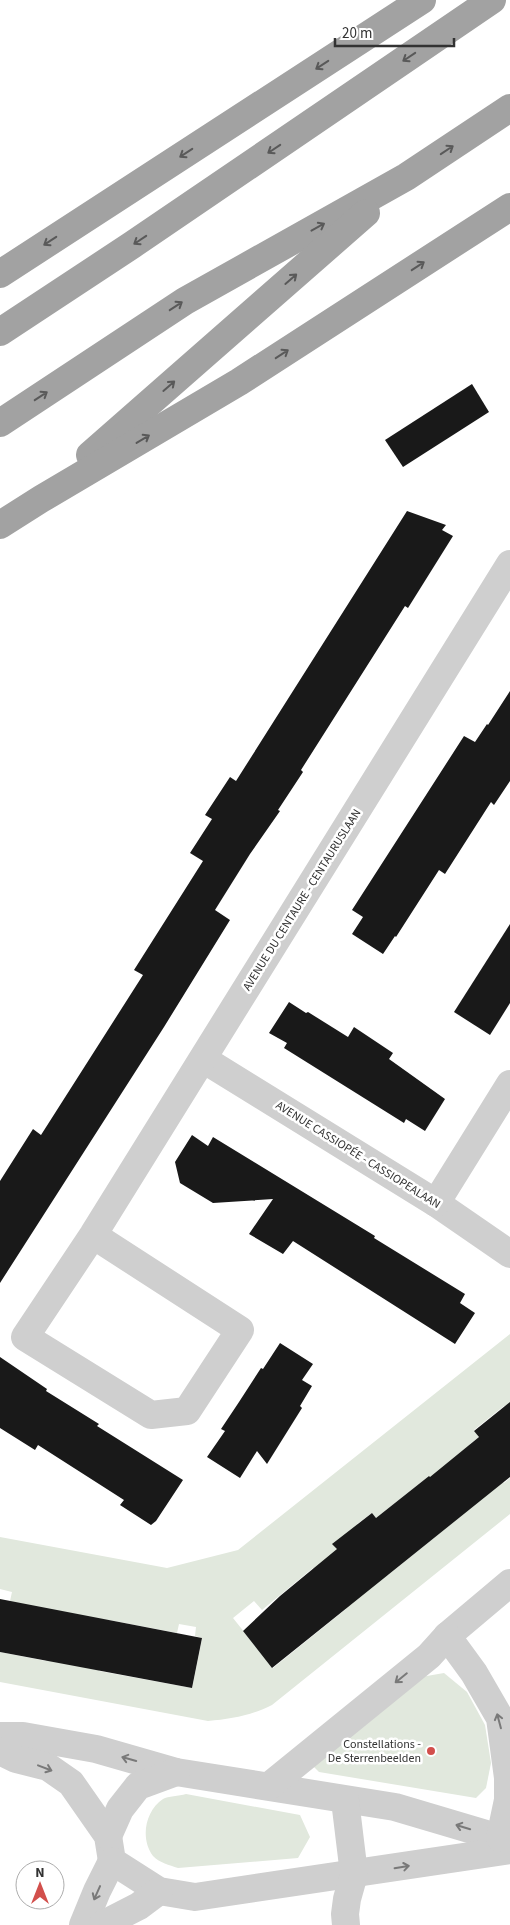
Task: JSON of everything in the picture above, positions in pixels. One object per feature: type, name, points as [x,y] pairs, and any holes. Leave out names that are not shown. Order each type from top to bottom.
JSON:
[{"type":"highway","points":[[0,274],[422,0]]},
{"type":"highway","points":[[0,332],[132,245],[492,0]]},
{"type":"highway","points":[[0,423],[184,301],[406,177],[510,108]]},
{"type":"highway","points":[[41,499],[406,177]]},
{"type":"highway","points":[[0,525],[238,382],[510,207]]},
{"type":"street","name":"AVENUE DU CENTAURE - CENTAURUSLAAN","points":[[93,1235],[240,1330],[187,1412],[151,1416],[25,1338],[93,1235],[510,564]]},
{"type":"street","name":"AVENUE CASSIOPÉE - CASSIOPEALAAN","points":[[203,1059],[436,1203],[510,1254]]},
{"type":"street","points":[[436,1203],[510,1084]]},
{"type":"street","points":[[270,1786],[428,1656],[447,1636],[510,1583]]},
{"type":"street","points":[[447,1636],[474,1673],[500,1718],[508,1778],[507,1843]]},
{"type":"street","points":[[0,1736],[23,1736],[96,1749],[176,1772],[396,1807],[507,1843]]},
{"type":"street","points":[[0,1751],[16,1759],[48,1767],[71,1783],[110,1848],[159,1891],[195,1897],[354,1874],[507,1843]]},
{"type":"street","points":[[83,1925],[97,1891],[120,1810],[138,1786],[176,1772]]},
{"type":"street","points":[[345,1800],[354,1874],[347,1899],[346,1925]]},
{"type":"street","points":[[102,1925],[139,1906],[159,1891]]},
{"type":"shaded area","points":[[510,1334],[510,1411],[504,1406],[474,1430],[479,1437],[470,1444],[504,1483],[510,1478],[510,1514],[272,1705],[240,1716],[208,1721],[0,1682],[0,1652],[46,1661],[10,1601],[12,1592],[0,1589],[0,1537],[167,1568],[238,1550]],"holes":[[[429,1476],[461,1516],[388,1575],[357,1524],[372,1513],[376,1518]],[[313,1568],[346,1609],[273,1668],[233,1618],[254,1601],[262,1610]],[[109,1620],[177,1633],[179,1624],[196,1627],[195,1636],[202,1638],[192,1688],[99,1671]]]},
{"type":"shaded area","points":[[444,1673],[467,1692],[485,1725],[491,1763],[486,1788],[476,1798],[319,1772],[312,1765],[421,1677]]},
{"type":"shaded area","points":[[186,1794],[300,1815],[310,1837],[298,1858],[178,1868],[168,1865],[153,1856],[149,1849],[146,1834],[148,1818],[157,1804],[163,1799]]},
{"type":"building","points":[[472,384],[489,412],[403,467],[385,440]]},
{"type":"building","points":[[407,511],[446,525],[442,530],[453,536],[408,608],[405,606],[301,770],[303,772],[278,810],[280,811],[215,910],[230,920],[164,1027],[0,1283],[0,1181],[33,1129],[41,1135],[143,975],[134,970],[203,861],[190,853],[212,819],[205,815],[230,777],[236,781]]},
{"type":"building","points":[[510,691],[510,781],[494,805],[491,802],[445,874],[439,870],[383,954],[352,934],[363,917],[352,910],[464,736],[475,742]]},
{"type":"building","points":[[510,924],[510,1003],[490,1035],[454,1012]]},
{"type":"building","points":[[289,1002],[348,1037],[354,1027],[393,1053],[389,1059],[445,1099],[425,1131],[406,1119],[404,1123],[284,1048],[287,1043],[269,1033]]},
{"type":"building","points":[[192,1135],[208,1146],[213,1137],[375,1236],[374,1238],[465,1294],[460,1303],[475,1313],[455,1344],[293,1241],[283,1254],[249,1234],[273,1199],[213,1203],[180,1183],[175,1162]]},
{"type":"building","points":[[280,1343],[313,1364],[302,1380],[312,1386],[300,1406],[302,1408],[267,1464],[257,1451],[240,1478],[207,1457],[225,1431],[221,1429],[261,1368],[263,1369]]},
{"type":"building","points":[[0,1357],[47,1389],[46,1391],[99,1424],[97,1426],[183,1480],[156,1521],[151,1525],[120,1505],[124,1500],[38,1445],[35,1450],[0,1428]]},
{"type":"building","points":[[510,1402],[510,1477],[272,1668],[243,1631],[280,1596],[337,1549],[332,1544],[372,1513],[376,1518],[430,1477],[479,1437],[474,1431]]},
{"type":"building","points":[[0,1599],[202,1638],[192,1688],[0,1652]]},
{"type":"place","name":"Constellations - De Sterrenbeelden","points":[[431,1751]]}]
